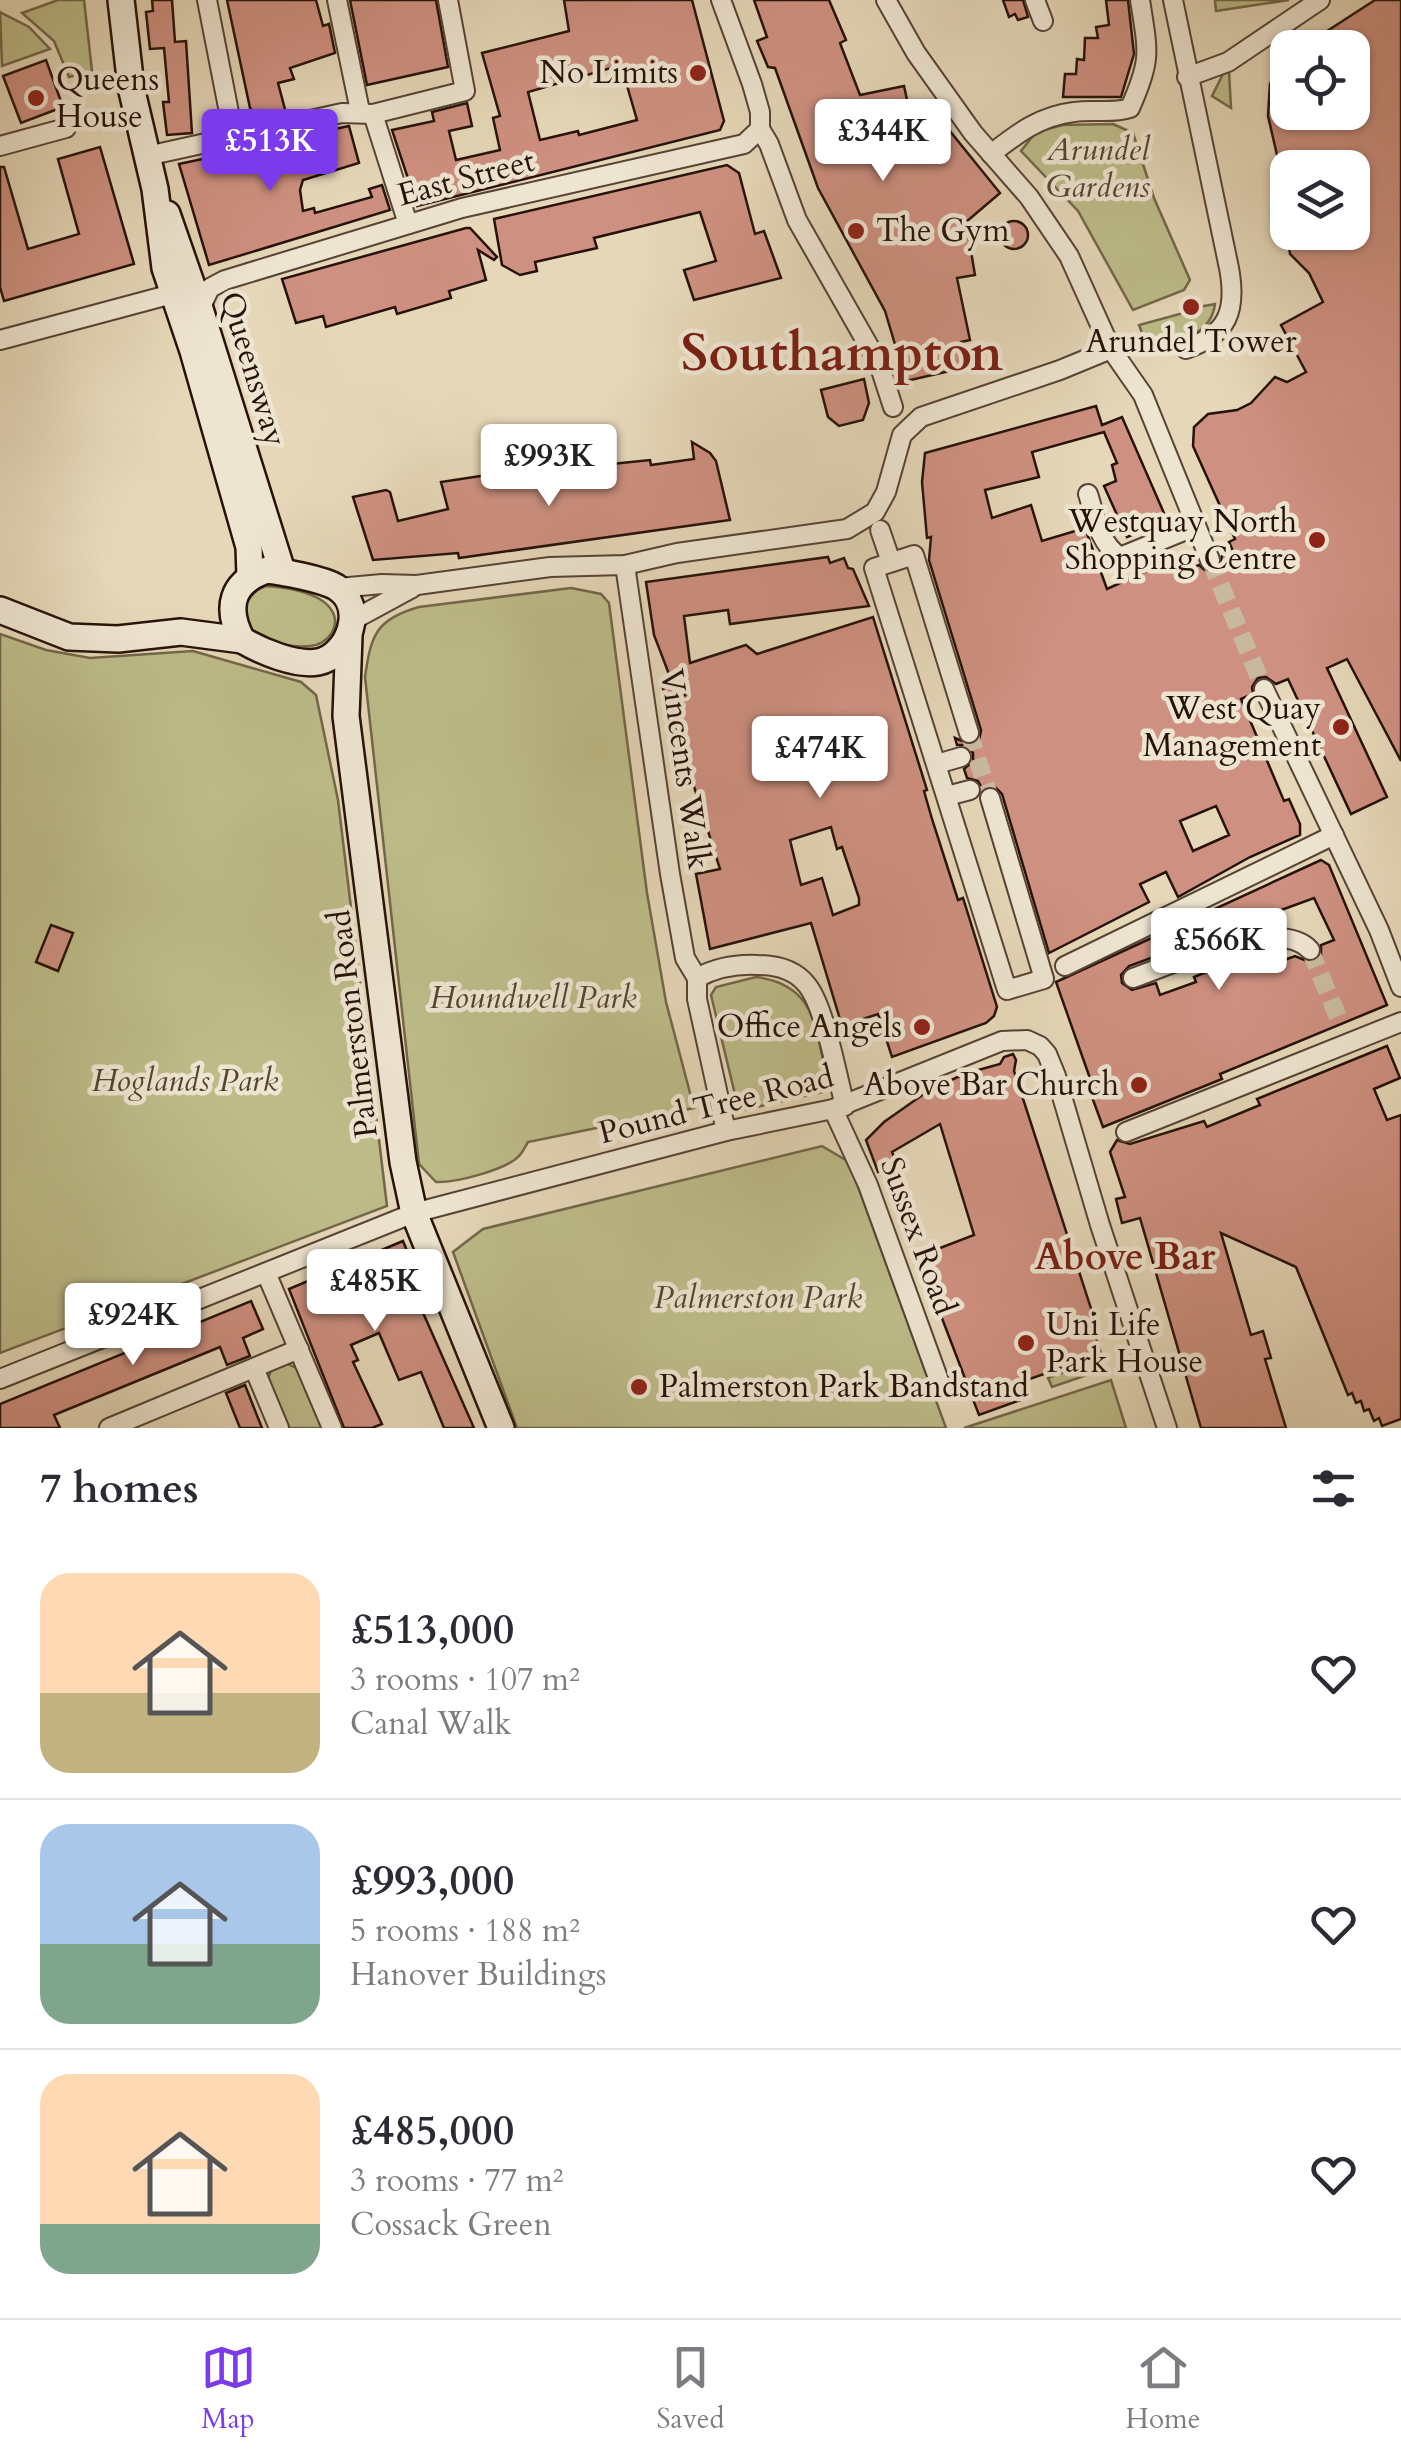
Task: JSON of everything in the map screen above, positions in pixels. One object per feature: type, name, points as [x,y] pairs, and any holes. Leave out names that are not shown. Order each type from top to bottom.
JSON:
[{"type":"street","name":"Queensway","points":[[121,0],[131,86],[155,189],[172,294],[193,351],[250,548],[242,586]]},
{"type":"street","points":[[207,0],[234,138]]},
{"type":"street","points":[[336,0],[366,113],[408,224]]},
{"type":"street","points":[[147,156],[465,92],[448,0]]},
{"type":"street","points":[[721,0],[752,84],[760,129],[798,220],[879,364],[893,407]]},
{"type":"street","points":[[886,0],[916,53],[991,154],[1050,224],[1080,274],[1111,348],[1143,395],[1210,560]]},
{"type":"street","points":[[1036,0],[1043,21]]},
{"type":"street","points":[[991,154],[1034,122],[1075,112],[1130,108],[1146,72],[1148,52],[1140,0]]},
{"type":"street","points":[[1173,0],[1232,283],[1229,314],[1220,330],[1195,349]]},
{"type":"street","points":[[1187,77],[1228,62],[1320,0]]},
{"type":"street","points":[[0,146],[66,128]]},
{"type":"street","name":"East Street","points":[[200,308],[210,288],[226,280],[408,224],[598,174],[730,148],[744,144],[760,129]]},
{"type":"street","name":"Queensway","points":[[155,189],[172,224],[200,308],[282,571]]},
{"type":"street","points":[[0,340],[172,294]]},
{"type":"street","points":[[890,562],[877,521],[902,434],[934,411],[1060,370],[1111,348]]},
{"type":"street","points":[[1088,494],[1099,530],[1110,551],[1120,557],[1196,526]]},
{"type":"street","points":[[181,632],[267,570],[338,588],[417,585],[550,567],[624,565],[877,521]]},
{"type":"street","points":[[969,733],[914,555],[874,568],[1007,990],[1044,980],[990,798]]},
{"type":"street","name":"Vincents Walk","points":[[624,565],[685,958],[696,978],[697,999],[726,1131]]},
{"type":"street","points":[[0,610],[68,637],[118,639],[181,632],[242,640],[307,662],[330,658],[351,628],[417,585]]},
{"type":"street","points":[[242,586],[234,624],[242,640]]},
{"type":"street","points":[[338,588],[350,605],[351,628]]},
{"type":"street","name":"Palmerston Road","points":[[351,628],[346,716],[402,1162],[414,1213],[502,1428]]},
{"type":"street","name":"Palmerston Road","points":[[307,662],[326,680],[346,716]]},
{"type":"street","points":[[1264,689],[1379,930],[1401,987]]},
{"type":"street","points":[[937,764],[960,757]]},
{"type":"street","points":[[947,796],[970,790]]},
{"type":"street","points":[[1065,966],[1334,835]]},
{"type":"street","points":[[1133,978],[1247,940],[1296,940],[1310,950]]},
{"type":"street","points":[[696,978],[745,964],[780,967],[799,976],[820,1010],[839,1107]]},
{"type":"street","points":[[1126,1132],[1401,1022]]},
{"type":"street","points":[[1340,1024],[1348,1044]]},
{"type":"street","name":"Pound Tree Road","points":[[0,1378],[414,1213],[726,1131],[839,1107],[961,1055],[1002,1042],[1027,1040],[1047,1054],[1056,1076],[1166,1428]]},
{"type":"street","name":"Sussex Road","points":[[839,1107],[941,1386]]},
{"type":"street","points":[[266,1274],[332,1428]]},
{"type":"street","points":[[108,1428],[300,1349]]},
{"type":"street","points":[[254,1368],[279,1428]]},
{"type":"green space","points":[[58,0],[84,0],[92,71],[69,77],[54,41],[22,13]]},
{"type":"green space","points":[[1215,0],[1289,0],[1216,11]]},
{"type":"green space","points":[[0,12],[29,27],[50,49],[2,66]]},
{"type":"green space","points":[[1225,70],[1229,72],[1231,108],[1212,96]]},
{"type":"green space","name":"Arundel Gardens","points":[[1113,124],[1133,133],[1154,198],[1190,280],[1184,290],[1133,310],[1078,211],[1021,151],[1036,132],[1063,125]]},
{"type":"green space","points":[[1215,304],[1207,324],[1199,331],[1149,351],[1139,325],[1183,313],[1193,316],[1199,307]]},
{"type":"green space","points":[[265,586],[300,591],[325,603],[334,614],[332,633],[317,645],[303,646],[279,644],[256,634],[247,623],[246,604]]},
{"type":"green space","name":"Houndwell Park","points":[[571,588],[601,594],[609,603],[647,893],[666,1002],[694,1108],[528,1142],[519,1156],[492,1171],[436,1182],[419,1164],[365,677],[370,650],[385,623],[419,607]]},
{"type":"green space","name":"Hoglands Park","points":[[0,634],[46,650],[90,658],[193,651],[301,682],[316,695],[338,800],[387,1206],[0,1353]]},
{"type":"green space","points":[[756,977],[777,982],[803,1001],[816,1029],[828,1083],[823,1092],[739,1111],[711,995],[716,987]]},
{"type":"green space","name":"Palmerston Park","points":[[822,1146],[849,1162],[946,1428],[517,1428],[453,1252],[483,1229]]},
{"type":"green space","points":[[1093,1362],[1096,1372],[1052,1387],[1048,1378]]},
{"type":"green space","points":[[286,1363],[300,1370],[324,1428],[286,1428],[267,1382],[271,1370]]},
{"type":"green space","points":[[1111,1380],[1126,1428],[964,1428]]},
{"type":"building","points":[[152,0],[172,0],[175,42],[186,41],[192,133],[167,135],[163,102],[169,102],[164,48],[150,49],[146,12],[153,11]]},
{"type":"building","points":[[227,0],[316,0],[323,26],[329,24],[335,53],[290,68],[294,79],[278,83],[286,113],[263,118],[262,112],[255,114],[250,108]]},
{"type":"building","points":[[350,0],[436,0],[448,67],[367,85]]},
{"type":"building","points":[[564,0],[692,0],[724,121],[720,130],[417,206],[392,130],[434,121],[432,112],[467,103],[472,126],[449,131],[456,160],[500,150],[493,118],[500,116],[482,53],[569,31]],"holes":[[[621,65],[637,120],[540,140],[528,92]]]},
{"type":"building","points":[[754,0],[829,0],[846,40],[840,43],[860,95],[904,86],[914,131],[949,130],[1000,193],[966,222],[975,275],[957,278],[970,340],[961,342],[967,367],[906,381],[885,311],[818,188],[775,68],[768,67],[757,41],[767,37]]},
{"type":"building","points":[[1003,0],[1023,0],[1028,17],[1009,17]]},
{"type":"building","points":[[1106,0],[1128,0],[1134,54],[1121,97],[1063,97],[1065,74],[1076,74],[1077,59],[1084,60],[1085,38],[1098,38],[1096,27],[1109,25]]},
{"type":"building","name":"Westquay North Shopping Centre","points":[[1375,0],[1401,0],[1401,761],[1347,659],[1327,668],[1387,797],[1351,814],[1288,679],[1276,684],[1266,677],[1258,678],[1252,687],[1253,694],[1241,699],[1284,801],[1289,799],[1300,824],[1300,835],[1250,857],[1178,897],[1166,872],[1140,884],[1149,902],[1049,953],[1002,794],[994,786],[982,788],[978,781],[967,778],[964,769],[973,761],[973,753],[965,745],[957,745],[955,738],[972,745],[979,741],[981,730],[929,560],[931,537],[927,538],[922,482],[925,453],[1096,406],[1102,425],[1122,417],[1167,520],[1127,537],[1104,486],[1116,481],[1112,465],[1117,463],[1104,432],[1032,452],[1039,477],[985,490],[992,518],[1031,505],[1042,541],[1085,528],[1107,589],[1179,556],[1185,571],[1199,565],[1207,572],[1219,568],[1222,556],[1233,551],[1229,542],[1235,539],[1193,446],[1194,427],[1208,414],[1237,410],[1251,403],[1275,377],[1287,382],[1306,372],[1281,325],[1323,302],[1309,273],[1289,250],[1370,250],[1370,150],[1276,150],[1271,130],[1370,130],[1370,30],[1329,30]],"holes":[[[1216,806],[1229,835],[1193,851],[1180,821]]]},
{"type":"building","name":"Queens House","points":[[46,60],[63,107],[21,123],[3,76]]},
{"type":"building","points":[[349,126],[359,163],[303,180],[303,211],[314,208],[315,213],[372,197],[369,189],[382,185],[390,210],[209,265],[179,164],[249,149],[259,153],[266,144]]},
{"type":"building","points":[[100,147],[134,264],[4,301],[0,287],[0,167],[4,167],[28,249],[79,234],[58,159]]},
{"type":"building","points":[[727,165],[739,173],[755,234],[764,231],[781,278],[694,300],[684,270],[716,261],[700,212],[594,238],[597,248],[535,262],[537,271],[520,275],[502,265],[494,219]]},
{"type":"building","points":[[1014,221],[1024,225],[1028,235],[1024,245],[1014,249],[1004,245],[1000,235],[1004,225]]},
{"type":"building","points":[[466,228],[497,257],[494,260],[478,250],[486,280],[449,291],[451,298],[397,314],[395,307],[326,327],[323,316],[296,323],[282,279]]},
{"type":"building","points":[[864,379],[869,403],[863,420],[839,426],[828,417],[821,390]]},
{"type":"building","points":[[692,442],[716,461],[730,520],[459,558],[458,553],[373,560],[353,497],[390,492],[398,521],[448,509],[441,482],[539,467],[545,492],[563,469],[694,459]]},
{"type":"building","points":[[828,557],[830,563],[844,558],[848,568],[853,569],[869,606],[730,624],[728,610],[684,616],[690,663],[746,645],[757,654],[873,617],[927,790],[924,791],[932,819],[958,900],[963,898],[997,1007],[986,1023],[892,1057],[878,1014],[842,1026],[811,923],[710,949],[696,874],[720,869],[662,685],[672,682],[654,635],[646,582]],"holes":[[[831,827],[837,849],[842,847],[859,905],[833,915],[822,878],[801,885],[790,840]]]},
{"type":"building","points":[[1321,860],[1329,865],[1387,1005],[1103,1127],[1056,982]],"holes":[[[1314,898],[1334,940],[1321,945],[1321,956],[1315,961],[1295,956],[1279,962],[1277,956],[1269,959],[1266,951],[1256,952],[1160,995],[1156,983],[1132,990],[1122,983],[1121,975],[1129,966]]]},
{"type":"building","points":[[51,925],[73,933],[58,971],[36,962]]},
{"type":"building","points":[[1387,1046],[1400,1078],[1374,1089],[1387,1120],[1401,1115],[1401,1419],[1382,1426],[1379,1418],[1374,1421],[1369,1409],[1364,1411],[1361,1401],[1356,1403],[1352,1393],[1348,1395],[1296,1267],[1221,1233],[1251,1335],[1263,1331],[1271,1358],[1265,1359],[1286,1428],[1201,1428],[1140,1218],[1122,1223],[1116,1199],[1125,1197],[1110,1152],[1117,1140],[1130,1144],[1204,1121],[1207,1127],[1260,1105],[1257,1099]]},
{"type":"building","points":[[1013,1054],[1014,1071],[1098,1330],[1094,1332],[1101,1354],[1021,1382],[1026,1398],[979,1415],[935,1300],[941,1298],[927,1253],[974,1235],[940,1124],[892,1152],[897,1165],[878,1172],[866,1140],[928,1091],[964,1074],[1000,1064],[1004,1057]]},
{"type":"building","points":[[403,1241],[421,1286],[413,1290],[474,1428],[444,1428],[421,1372],[399,1380],[379,1333],[351,1345],[358,1360],[353,1362],[382,1424],[344,1428],[289,1289]]},
{"type":"building","points":[[251,1301],[263,1329],[243,1338],[250,1356],[227,1365],[220,1347],[54,1415],[60,1428],[0,1428],[0,1404]]},
{"type":"building","name":"Palmerston Park Bandstand","points":[[639,1378],[648,1387],[639,1396],[630,1387]]},
{"type":"building","points":[[245,1385],[262,1428],[240,1428],[226,1393]]},
{"type":"tunnel","points":[[1210,560],[1264,689]]},
{"type":"tunnel","points":[[969,733],[990,798]]},
{"type":"tunnel","points":[[1310,950],[1341,1024]]},
{"type":"place","name":"No Limits","points":[[698,73]]},
{"type":"place","name":"Queens House","points":[[36,98]]},
{"type":"place","name":"The Gym","points":[[856,231]]},
{"type":"place","name":"Arundel Tower","points":[[1191,307]]},
{"type":"place","name":"Westquay North Shopping Centre","points":[[1317,540]]},
{"type":"place","name":"West Quay Management","points":[[1341,727]]},
{"type":"place","name":"Office Angels","points":[[922,1027]]},
{"type":"place","name":"Above Bar Church","points":[[1139,1085]]},
{"type":"place","name":"Uni Life Park House","points":[[1026,1343]]},
{"type":"place","name":"Palmerston Park Bandstand","points":[[639,1387]]},
{"type":"district","name":"Southampton","points":[[842,354]]},
{"type":"district","name":"Above Bar","points":[[1125,1257]]}]
